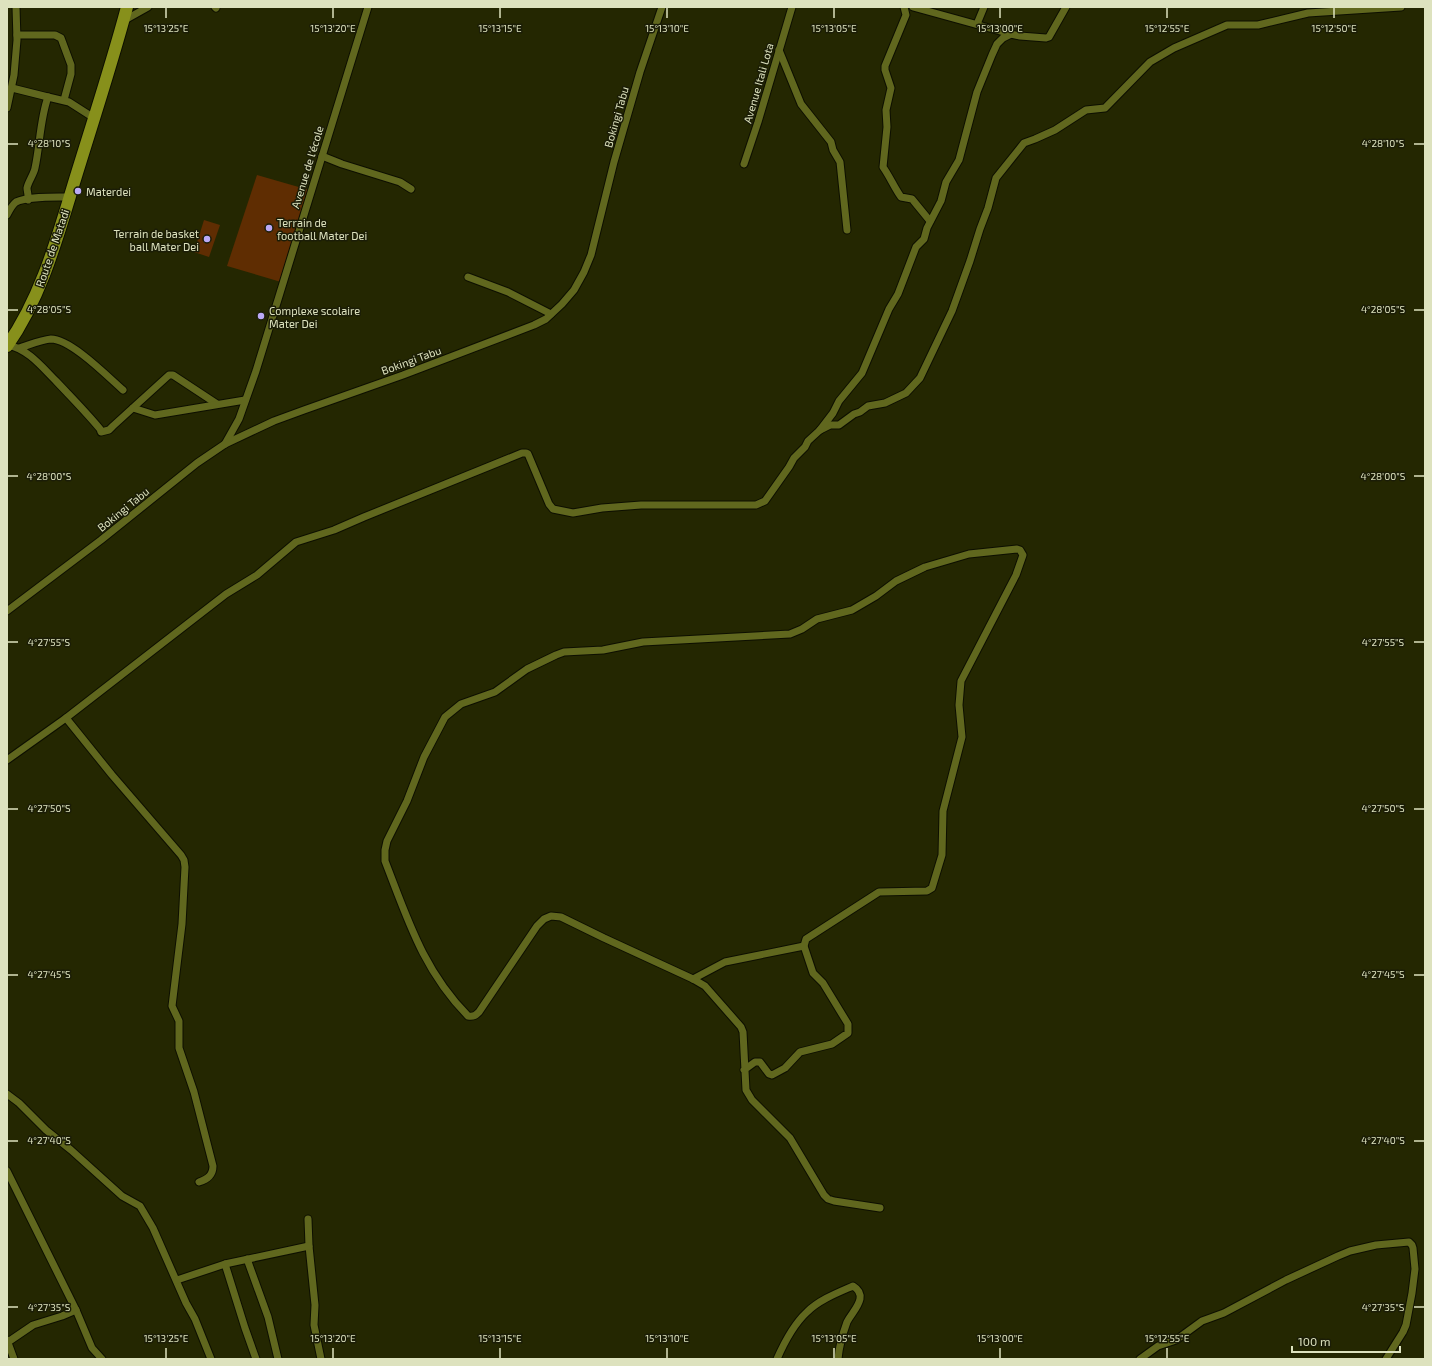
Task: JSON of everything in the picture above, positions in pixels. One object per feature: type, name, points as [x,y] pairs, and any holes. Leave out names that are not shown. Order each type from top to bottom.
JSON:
[{"type":"highway","name":"Route de Matadi","points":[[11,343],[41,284],[70,197],[127,7]]},
{"type":"street","points":[[7,108],[14,75],[17,35],[16,7]]},
{"type":"street","points":[[124,21],[148,7]]},
{"type":"street","name":"Avenue de l'école","points":[[225,444],[246,400],[274,314],[368,7]]},
{"type":"street","name":"Bokingi Tabu","points":[[7,611],[101,540],[197,463],[225,444],[304,410],[403,375],[534,325],[552,314],[580,282],[590,255],[614,162],[640,72],[662,7]]},
{"type":"street","name":"Avenue Itali Lota","points":[[744,164],[792,7]]},
{"type":"street","points":[[904,7],[906,16],[885,66],[891,88],[886,110],[887,127],[883,167],[889,175],[893,186],[901,197],[912,199],[930,220]]},
{"type":"street","points":[[913,7],[1011,34],[1020,36],[1048,37],[1066,7]]},
{"type":"street","points":[[978,24],[984,7]]},
{"type":"street","points":[[820,430],[830,425],[839,425],[853,414],[860,412],[868,406],[885,403],[906,393],[920,378],[952,311],[988,208],[996,178],[1024,142],[1055,130],[1086,110],[1106,108],[1141,71],[1155,59],[1174,48],[1227,25],[1258,24],[1308,13],[1401,7]]},
{"type":"street","points":[[7,760],[66,718],[226,594],[257,574],[296,542],[334,530],[522,453],[528,454],[549,504],[553,509],[572,513],[602,508],[641,505],[756,505],[765,501],[794,458],[805,447],[808,441],[820,430],[833,413],[838,401],[862,373],[889,309],[898,294],[916,247],[924,239],[930,220],[941,201],[948,178],[959,160],[977,92],[985,70],[997,44],[1003,38],[1011,34]]},
{"type":"street","points":[[17,35],[55,35],[60,38],[72,64],[64,100]]},
{"type":"street","points":[[779,50],[801,104],[832,143],[832,150],[840,162],[847,230]]},
{"type":"street","points":[[12,88],[64,100],[94,118]]},
{"type":"street","points":[[28,200],[29,194],[27,187],[35,167],[48,97]]},
{"type":"street","points":[[322,156],[342,164],[400,182],[411,189]]},
{"type":"street","points":[[7,215],[16,203],[42,197],[70,197]]},
{"type":"street","points":[[468,277],[508,292],[552,314]]},
{"type":"street","points":[[11,343],[52,339],[66,343],[89,360],[123,390]]},
{"type":"street","points":[[11,343],[34,358],[79,404],[100,428],[101,432],[109,430],[171,374],[217,404]]},
{"type":"street","points":[[133,408],[155,415],[246,400]]},
{"type":"street","points":[[744,1070],[755,1062],[760,1062],[768,1074],[772,1075],[785,1068],[800,1052],[832,1044],[848,1033],[848,1024],[823,983],[814,976],[804,946],[806,939],[879,892],[927,891],[932,888],[942,855],[943,811],[962,737],[959,705],[961,681],[1017,573],[1023,556],[1020,550],[969,554],[925,567],[896,581],[876,596],[852,610],[817,619],[802,629],[790,634],[644,642],[603,650],[564,652],[556,655],[527,669],[495,692],[461,704],[445,717],[424,756],[407,800],[387,842],[385,861],[418,944],[438,980],[455,1003],[468,1016],[472,1017],[476,1015],[537,926],[551,916],[561,917],[705,986],[740,1027],[743,1038],[744,1070],[746,1088],[752,1100],[790,1138],[824,1195],[834,1201],[880,1208]]},
{"type":"street","points":[[66,718],[112,775],[181,854],[184,860],[185,867],[182,924],[172,1006],[179,1021],[179,1048],[194,1092],[213,1166],[213,1170],[208,1178],[199,1182]]},
{"type":"street","points":[[693,979],[725,962],[804,946]]},
{"type":"street","points":[[7,1094],[19,1103],[46,1130],[71,1150],[122,1196],[140,1206],[153,1228],[186,1303],[195,1319],[211,1359]]},
{"type":"street","points":[[7,1171],[76,1310],[92,1348],[102,1359]]},
{"type":"street","points":[[308,1219],[314,1324],[321,1359]]},
{"type":"street","points":[[1140,1359],[1158,1346],[1176,1340],[1202,1321],[1224,1313],[1286,1280],[1338,1256],[1350,1251],[1376,1245],[1409,1242],[1413,1248],[1415,1269],[1408,1315],[1404,1332],[1386,1359]]},
{"type":"street","points":[[177,1280],[225,1264],[309,1246]]},
{"type":"street","points":[[247,1259],[266,1311],[278,1359]]},
{"type":"street","points":[[225,1264],[256,1359]]},
{"type":"street","points":[[777,1359],[791,1333],[806,1313],[827,1299],[853,1286],[858,1289],[860,1299],[848,1321],[842,1339],[838,1359]]},
{"type":"street","points":[[11,1357],[8,1341],[33,1325],[76,1310]]},
{"type":"shaded area","name":"Terrain de football Mater Dei","points":[[257,175],[309,190],[281,282],[227,266]]},
{"type":"shaded area","name":"Terrain de basket ball Mater Dei","points":[[204,220],[220,225],[209,257],[194,252]]},
{"type":"place","name":"Materdei","points":[[78,191]]},
{"type":"place","name":"Terrain de football Mater Dei","points":[[269,228]]},
{"type":"place","name":"Terrain de basket ball Mater Dei","points":[[207,239]]},
{"type":"place","name":"Complexe scolaire Mater Dei","points":[[261,316]]}]
